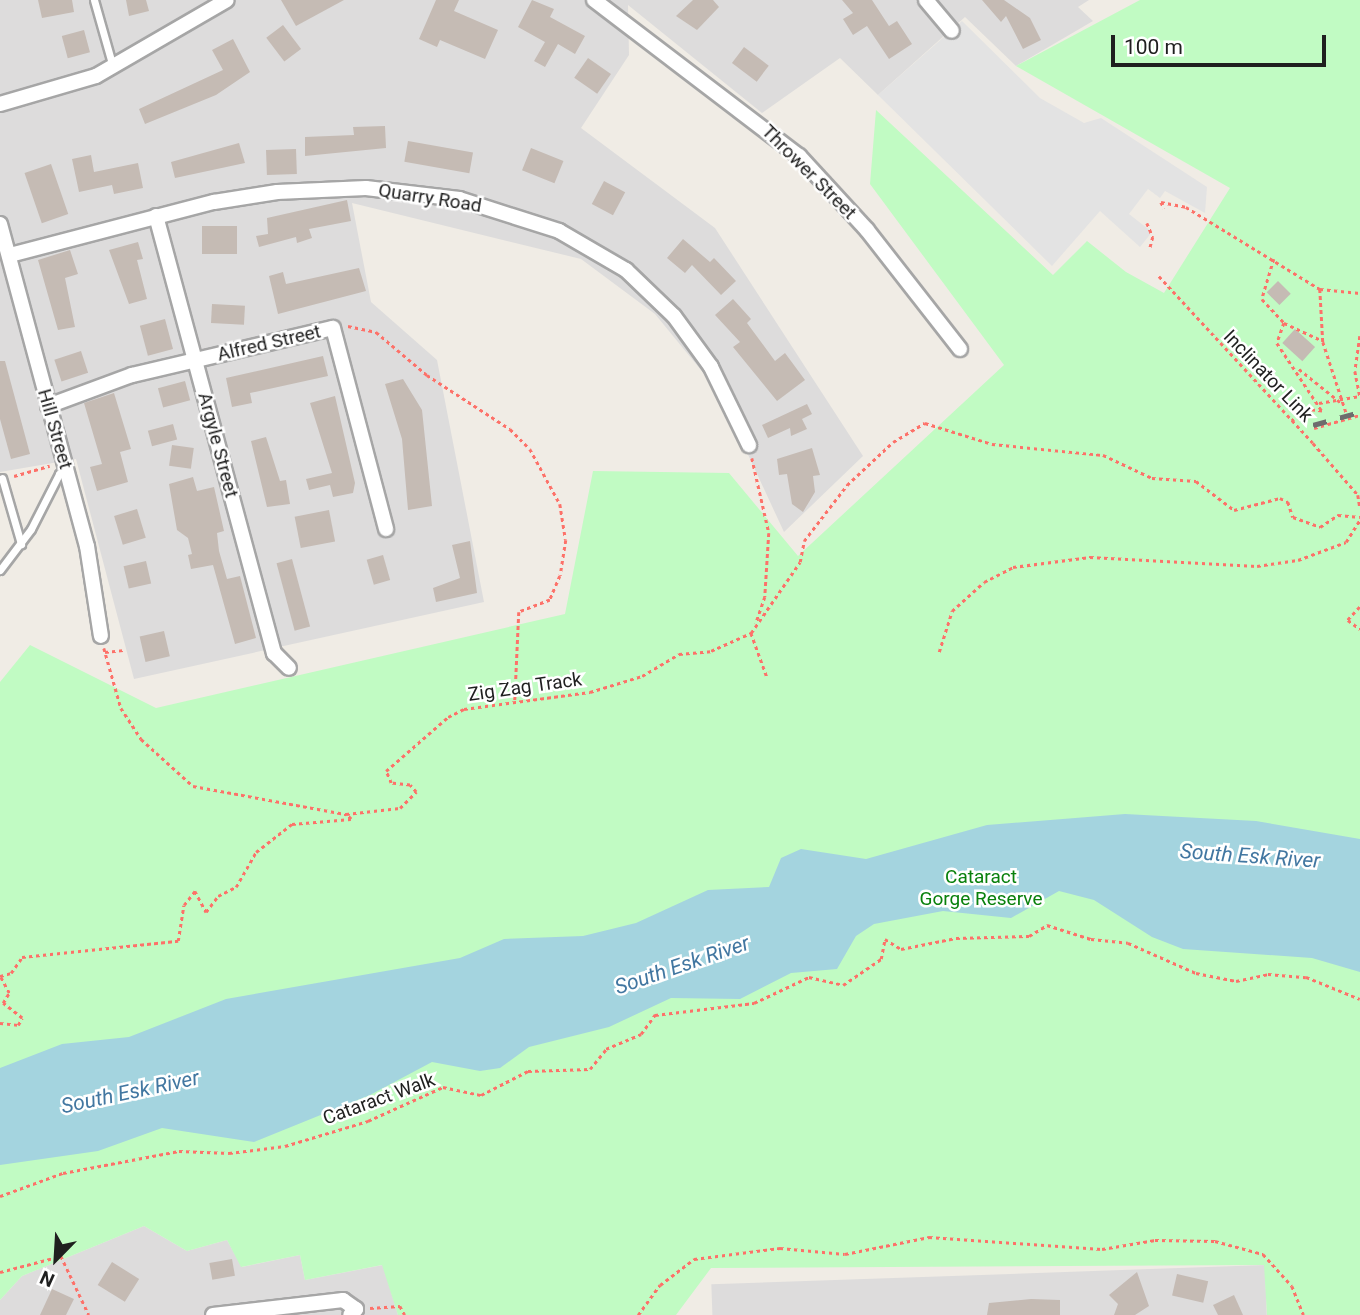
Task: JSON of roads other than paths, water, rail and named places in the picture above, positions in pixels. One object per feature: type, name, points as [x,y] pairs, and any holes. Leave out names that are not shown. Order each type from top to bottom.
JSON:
[{"type":"street","points":[[0,104],[62,89],[113,68],[211,4],[227,0]]},
{"type":"street","name":"Thrower Street","points":[[594,0],[799,156],[867,230],[960,349]]},
{"type":"street","points":[[926,0],[951,31]]},
{"type":"street","name":"Quarry Road","points":[[10,255],[156,216],[277,192],[366,188],[459,199],[526,217],[600,252],[674,316],[710,367],[749,445]]},
{"type":"street","name":"Argyle Street","points":[[156,216],[274,653],[289,668]]},
{"type":"street","name":"Hill Street","points":[[0,223],[87,545],[101,636]]},
{"type":"street","name":"Alfred Street","points":[[48,406],[132,375],[333,328],[386,529]]},
{"type":"street","points":[[213,1315],[343,1300],[353,1312]]},
{"type":"lane","points":[[94,0],[113,68]]},
{"type":"lane","points":[[0,570],[21,544],[59,474],[66,471]]},
{"type":"lane","points":[[2,478],[21,544]]},
{"type":"water","name":"South Esk River","points":[[1125,814],[1256,821],[1360,839],[1360,972],[1312,958],[1183,949],[1152,937],[1094,900],[1059,891],[1011,918],[943,911],[874,924],[856,936],[837,969],[791,973],[740,999],[671,998],[609,1027],[529,1047],[500,1068],[480,1071],[432,1062],[370,1095],[254,1142],[162,1128],[98,1151],[0,1165],[0,1068],[62,1044],[129,1037],[226,999],[460,958],[504,939],[583,936],[636,923],[708,890],[769,887],[781,858],[801,849],[866,859],[987,825]]},
{"type":"railway","points":[[1313,425],[1360,412]]},
{"type":"park label","name":"Cataract Gorge Reserve","points":[[981,888]]}]
